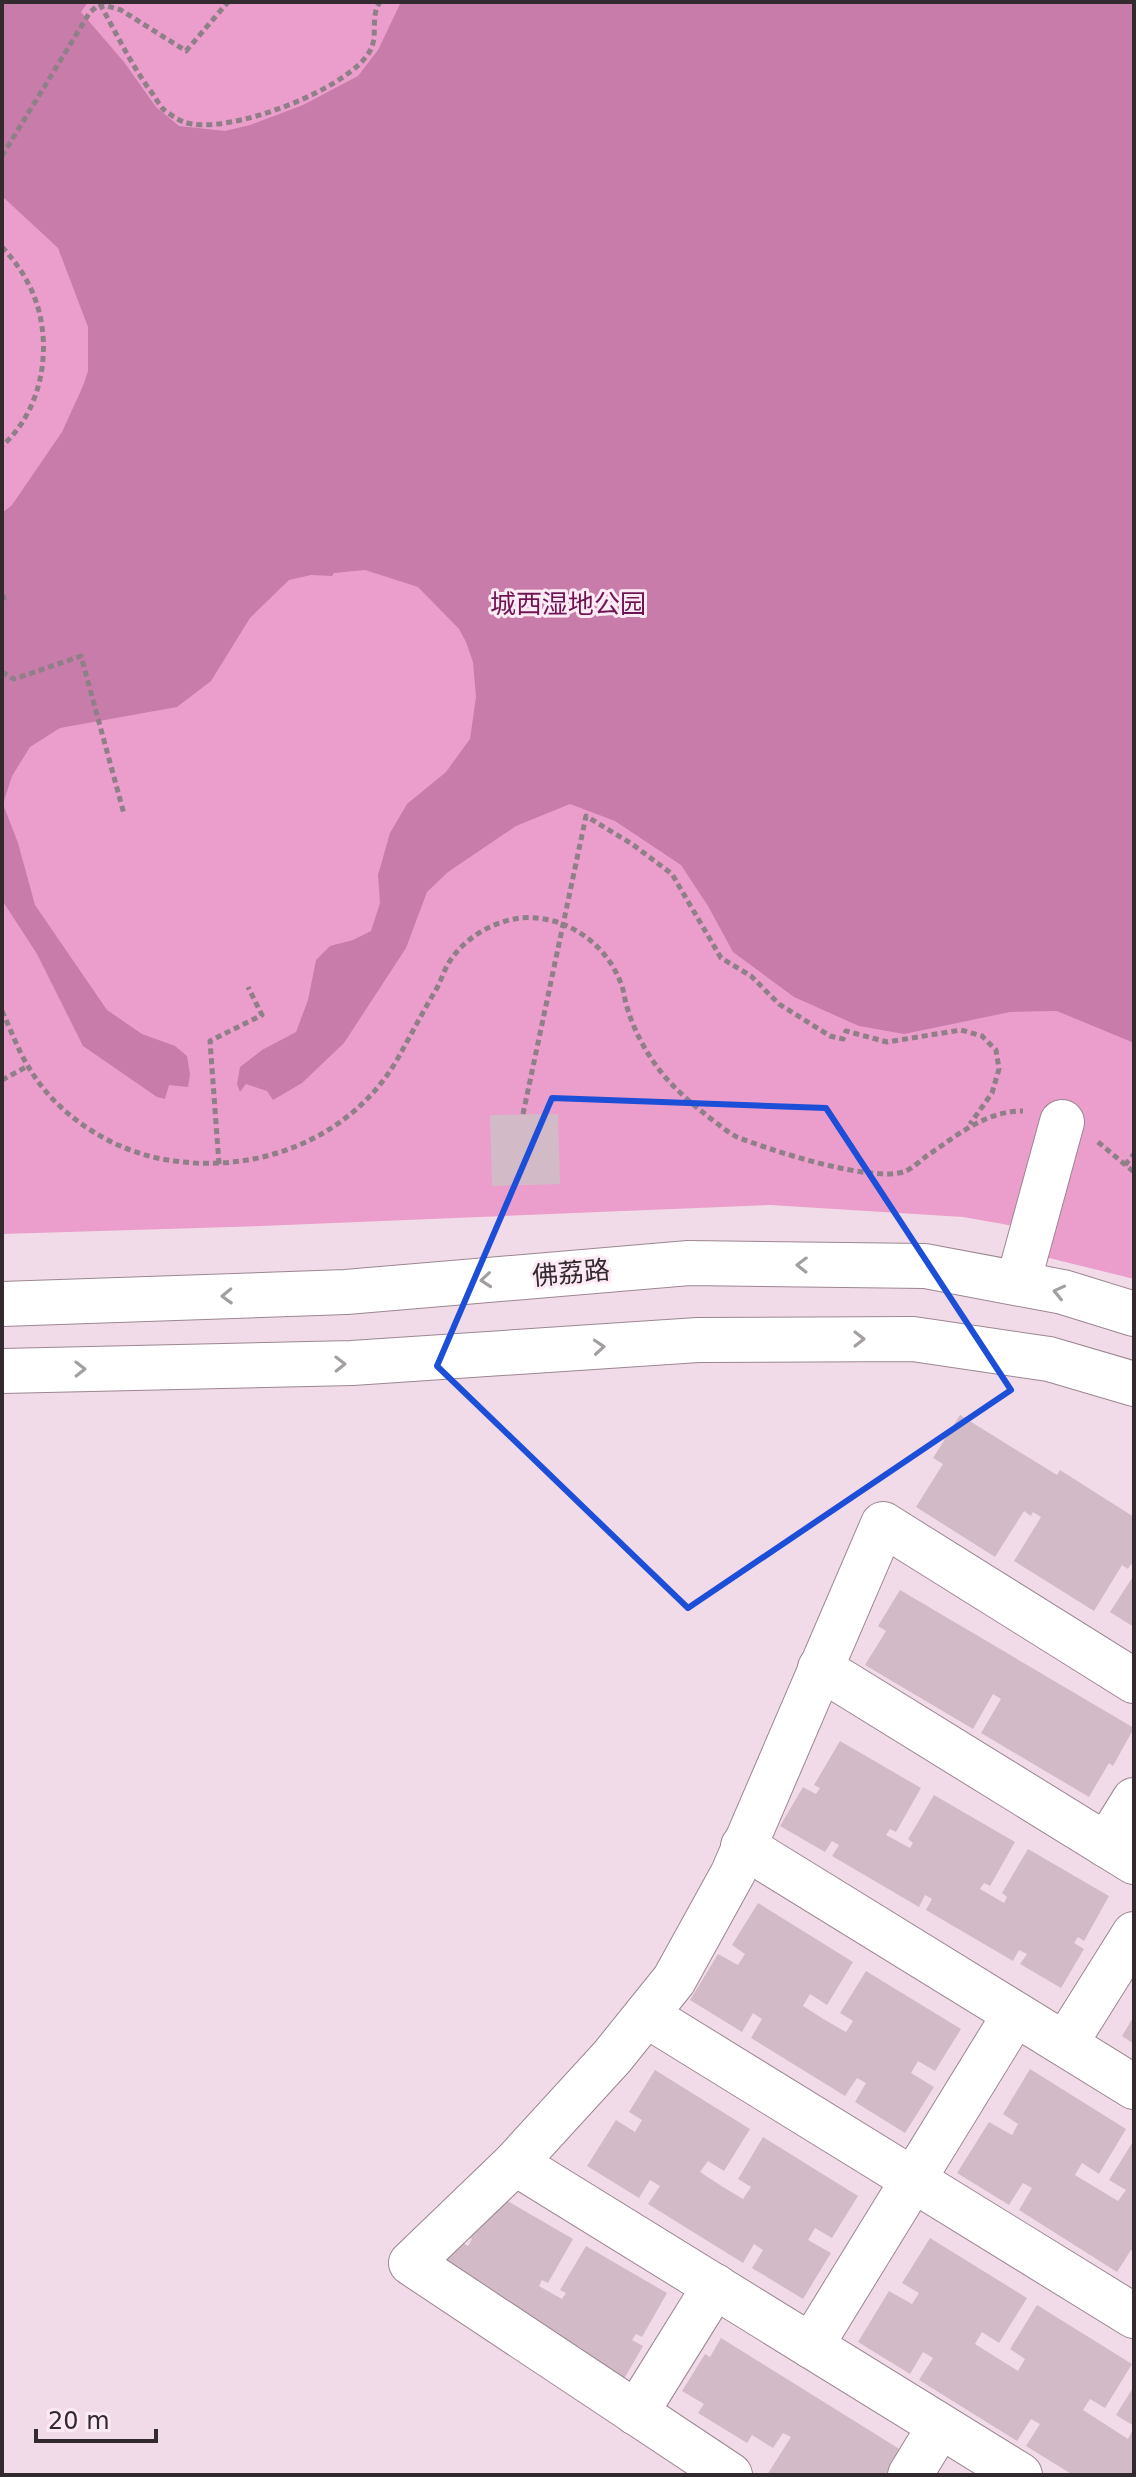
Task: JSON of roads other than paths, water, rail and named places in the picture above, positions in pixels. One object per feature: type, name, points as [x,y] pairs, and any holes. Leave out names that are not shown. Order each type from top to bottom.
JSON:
[{"type":"main road","points":[[1018,1283],[1062,1122]]},
{"type":"main road","name":"佛荔路","points":[[2,1304],[346,1292],[689,1263],[925,1266],[1063,1292],[1134,1314]]},
{"type":"main road","points":[[2,1371],[352,1363],[698,1340],[913,1339],[1049,1359],[1134,1384]]},
{"type":"main road","points":[[730,2475],[411,2263],[515,2163],[612,2057],[674,1980],[733,1873],[883,1524],[1134,1681]]},
{"type":"main road","points":[[820,1668],[1120,1853],[1134,1800]]},
{"type":"main road","points":[[743,1846],[1134,2087]]},
{"type":"main road","points":[[1065,2044],[1134,1934]]},
{"type":"main road","points":[[811,2346],[1015,2014]]},
{"type":"main road","points":[[646,2015],[1134,2316]]},
{"type":"main road","points":[[515,2163],[1020,2475]]},
{"type":"main road","points":[[636,2413],[715,2286]]},
{"type":"main road","points":[[910,2475],[940,2426]]},
{"type":"park label","name":"城西湿地公园","points":[[568,604]]}]
